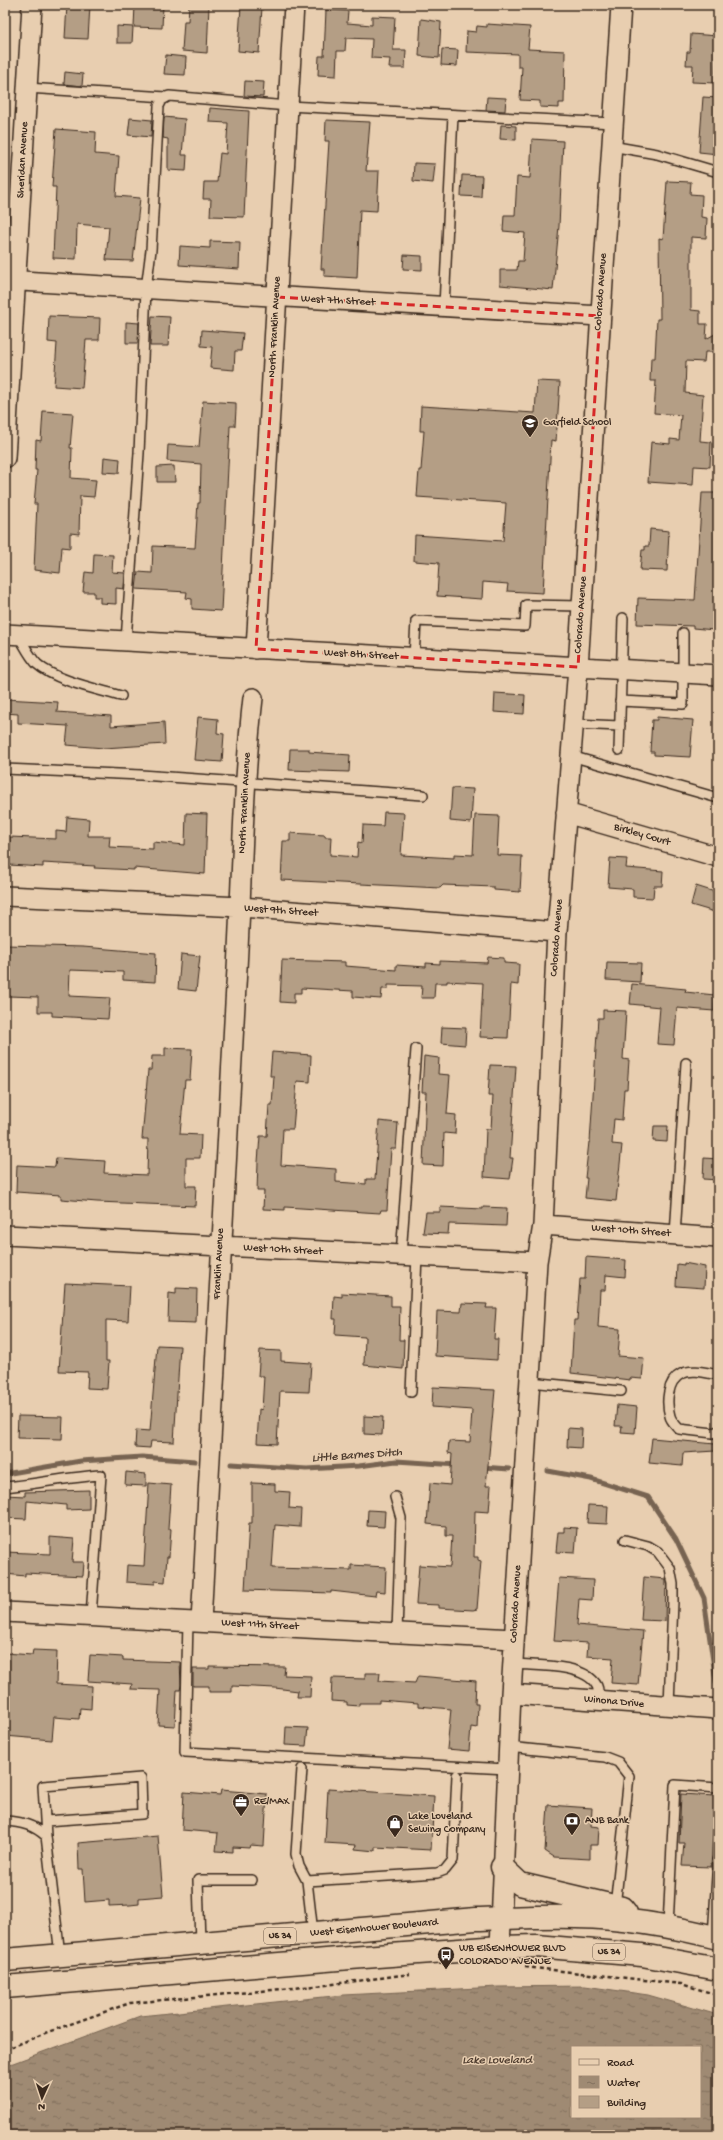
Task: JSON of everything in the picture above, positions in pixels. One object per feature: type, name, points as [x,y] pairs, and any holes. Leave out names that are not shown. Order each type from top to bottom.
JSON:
[{"type":"highway","points":[[502,1867],[520,1884],[622,1908],[634,1922]]},
{"type":"highway","name":"West Eisenhower Boulevard","points":[[5,1960],[500,1918],[576,1917],[634,1922],[716,1937]]},
{"type":"highway","name":"US 34","points":[[5,1987],[342,1958],[500,1947],[536,1946],[642,1955],[718,1970]]},
{"type":"street","name":"Sheridan Avenue","points":[[5,458],[10,280],[27,88],[32,5]]},
{"type":"street","name":"North Franklin Avenue","points":[[256,649],[294,5]]},
{"type":"street","name":"Colorado Avenue","points":[[500,1947],[502,1867],[514,1638],[537,1262],[543,1225],[557,932],[578,667],[621,5]]},
{"type":"street","name":"West 7th Street","points":[[10,280],[600,316]]},
{"type":"street","name":"West 8th Street","points":[[12,635],[718,675]]},
{"type":"street","name":"North Franklin Avenue","points":[[241,907],[246,782],[253,698]]},
{"type":"street","name":"Birkley Court","points":[[566,813],[718,857]]},
{"type":"street","name":"West 9th Street","points":[[5,896],[241,907],[557,932]]},
{"type":"street","name":"Franklin Avenue","points":[[194,1622],[220,1246],[241,907]]},
{"type":"street","name":"West 10th Street","points":[[543,1225],[718,1238]]},
{"type":"street","name":"West 10th Street","points":[[5,1235],[537,1262]]},
{"type":"street","name":"West 11th Street","points":[[5,1612],[514,1638]]},
{"type":"street","name":"Winona Drive","points":[[511,1694],[718,1709]]},
{"type":"lane","points":[[27,88],[288,106],[613,123]]},
{"type":"lane","points":[[126,641],[139,453],[146,289],[151,250],[159,106],[166,97]]},
{"type":"lane","points":[[444,307],[453,114]]},
{"type":"lane","points":[[611,146],[657,154],[718,172]]},
{"type":"lane","points":[[414,658],[416,622],[525,626],[526,605],[582,606]]},
{"type":"lane","points":[[619,750],[622,618]]},
{"type":"lane","points":[[620,701],[683,704],[683,633]]},
{"type":"lane","points":[[12,635],[31,657],[46,670],[67,679],[121,696]]},
{"type":"lane","points":[[574,724],[620,726]]},
{"type":"lane","points":[[571,756],[718,798]]},
{"type":"lane","points":[[5,769],[246,782],[423,795]]},
{"type":"lane","points":[[411,1392],[409,1256],[416,1049]]},
{"type":"lane","points":[[675,1235],[686,1063]]},
{"type":"lane","points":[[718,1375],[698,1371],[681,1374],[671,1384],[668,1400],[670,1417],[679,1429],[713,1433],[718,1431]]},
{"type":"lane","points":[[530,1382],[621,1391]]},
{"type":"lane","points":[[5,1487],[39,1484],[77,1477],[101,1476],[91,1616]]},
{"type":"lane","points":[[395,1497],[401,1518],[397,1632]]},
{"type":"lane","points":[[626,1540],[648,1546],[658,1552],[670,1568],[673,1584],[673,1601],[669,1706]]},
{"type":"lane","points":[[194,1622],[185,1752],[507,1769]]},
{"type":"lane","points":[[513,1664],[568,1668],[586,1675],[593,1680],[598,1687],[597,1701]]},
{"type":"lane","points":[[508,1747],[605,1757],[618,1762],[629,1776],[614,1907]]},
{"type":"lane","points":[[302,1769],[296,1854],[299,1866],[307,1881],[313,1933]]},
{"type":"lane","points":[[307,1881],[437,1873],[445,1870],[453,1860],[457,1774]]},
{"type":"lane","points":[[46,1821],[142,1814],[141,1778],[43,1786],[46,1836],[60,1955]]},
{"type":"lane","points":[[668,1927],[675,1785],[718,1788]]},
{"type":"lane","points":[[5,1821],[18,1822],[36,1827],[46,1836]]},
{"type":"lane","points":[[716,1937],[718,1860]]},
{"type":"lane","points":[[200,1943],[198,1880],[252,1880]]},
{"type":"path","points":[[524,1967],[681,1984],[718,1995]]},
{"type":"path","points":[[5,2050],[45,2032],[130,2003],[326,1985],[416,1974]]},
{"type":"highlighted area","points":[[277,297],[600,316],[578,667],[256,649]]},
{"type":"water","name":"Lake Loveland","points":[[585,1986],[648,1995],[718,2015],[718,2135],[5,2135],[5,2066],[140,2016],[343,1995],[498,1987]]},
{"type":"building","points":[[67,5],[90,5],[88,39],[65,38]]},
{"type":"building","points":[[135,5],[163,5],[162,28],[134,27]]},
{"type":"building","points":[[189,5],[209,5],[207,53],[182,51],[184,21],[188,21]]},
{"type":"building","points":[[241,6],[262,7],[259,53],[238,51]]},
{"type":"building","points":[[326,10],[348,11],[347,23],[372,25],[372,16],[395,17],[393,50],[406,50],[405,68],[389,68],[390,59],[371,58],[372,39],[346,38],[345,51],[337,51],[336,76],[318,75],[319,56],[324,56]]},
{"type":"building","points":[[421,19],[441,22],[439,58],[419,56]]},
{"type":"building","points":[[487,24],[530,27],[528,49],[565,51],[564,103],[559,103],[559,108],[540,107],[540,101],[520,100],[522,67],[518,67],[518,54],[466,52],[467,31],[476,32],[477,26],[487,27]]},
{"type":"building","points":[[117,26],[133,27],[132,43],[117,43]]},
{"type":"building","points":[[691,34],[718,36],[715,83],[692,82],[693,65],[686,65],[687,52],[690,52]]},
{"type":"building","points":[[442,49],[458,50],[457,66],[441,65]]},
{"type":"building","points":[[166,55],[186,57],[185,75],[164,74]]},
{"type":"building","points":[[65,72],[83,74],[82,86],[64,84]]},
{"type":"building","points":[[245,81],[264,82],[263,97],[244,96]]},
{"type":"building","points":[[487,97],[506,98],[505,111],[486,110]]},
{"type":"building","points":[[703,97],[718,98],[718,154],[699,152]]},
{"type":"building","points":[[210,108],[249,111],[244,217],[210,216],[211,199],[203,199],[204,182],[217,182],[220,153],[226,154],[228,123],[209,122]]},
{"type":"building","points":[[164,117],[185,119],[182,155],[187,155],[186,171],[168,170],[168,139],[163,138]]},
{"type":"building","points":[[130,118],[152,120],[151,137],[128,135]]},
{"type":"building","points":[[326,120],[370,122],[366,171],[379,171],[377,211],[360,210],[357,278],[324,276],[324,269],[321,269],[329,141],[325,141]]},
{"type":"building","points":[[501,125],[516,126],[516,140],[500,139]]},
{"type":"building","points":[[56,129],[96,132],[95,154],[119,156],[116,196],[140,198],[133,261],[106,260],[109,227],[77,224],[76,259],[53,258],[56,187],[52,187]]},
{"type":"building","points":[[532,139],[563,141],[559,226],[553,290],[500,285],[500,270],[517,270],[518,261],[523,261],[525,233],[503,231],[504,215],[515,215],[517,177],[530,178]]},
{"type":"building","points":[[414,163],[435,164],[433,183],[413,181]]},
{"type":"building","points":[[462,175],[482,176],[481,197],[461,196]]},
{"type":"building","points":[[667,181],[691,182],[690,194],[702,195],[701,217],[707,218],[706,238],[691,237],[691,310],[700,311],[700,324],[707,324],[706,339],[715,334],[714,352],[705,352],[704,362],[686,361],[685,393],[703,395],[700,441],[711,442],[710,467],[694,466],[693,485],[648,482],[651,442],[670,444],[670,439],[679,440],[681,415],[654,413],[656,381],[650,381],[651,358],[655,358],[657,319],[660,319],[659,238],[663,239]]},
{"type":"building","points":[[210,241],[240,242],[239,269],[179,265],[180,246],[210,248]]},
{"type":"building","points":[[404,255],[422,256],[422,270],[403,269]]},
{"type":"building","points":[[49,316],[100,318],[99,340],[86,340],[82,388],[54,386],[57,343],[48,342]]},
{"type":"building","points":[[152,316],[170,317],[168,346],[150,346]]},
{"type":"building","points":[[126,322],[139,323],[138,343],[126,343]]},
{"type":"building","points":[[202,330],[243,333],[241,351],[235,351],[234,370],[210,368],[212,347],[201,346]]},
{"type":"building","name":"Garfield School","points":[[537,381],[560,382],[556,441],[551,440],[543,593],[507,591],[508,584],[483,582],[482,599],[437,596],[439,563],[414,561],[415,535],[503,541],[506,503],[417,497],[424,431],[420,431],[421,406],[535,413]]},
{"type":"building","points":[[203,401],[236,403],[235,426],[230,426],[221,611],[192,609],[192,599],[186,598],[187,592],[136,589],[138,572],[152,573],[153,546],[195,548],[198,503],[200,503],[201,464],[167,461],[168,445],[199,447]]},
{"type":"building","points":[[43,411],[73,413],[70,448],[72,448],[71,478],[96,480],[94,497],[80,496],[79,534],[70,533],[70,548],[62,547],[60,573],[34,570],[37,504],[34,504],[37,470],[35,470],[36,440],[41,441]]},
{"type":"building","points":[[104,457],[120,459],[119,473],[103,472]]},
{"type":"building","points":[[174,466],[175,482],[157,482],[157,467]]},
{"type":"building","points":[[702,493],[718,493],[715,569],[718,569],[718,603],[716,603],[714,630],[693,628],[693,626],[637,624],[638,598],[695,600]]},
{"type":"building","points":[[650,529],[669,531],[667,571],[640,570],[642,550],[645,550],[645,546],[649,546]]},
{"type":"building","points":[[94,554],[113,555],[112,572],[125,573],[124,589],[116,588],[116,604],[100,603],[100,597],[94,597],[94,592],[83,592],[85,572],[93,573]]},
{"type":"building","points":[[495,693],[525,695],[524,714],[494,712]]},
{"type":"building","points":[[5,699],[58,702],[57,712],[111,716],[111,726],[164,722],[165,744],[104,748],[66,745],[68,726],[18,723],[18,714],[5,713]]},
{"type":"building","points":[[198,717],[218,719],[217,733],[224,734],[222,762],[194,760]]},
{"type":"building","points":[[657,717],[693,720],[690,757],[654,755],[654,752],[650,752],[652,720],[657,720]]},
{"type":"building","points":[[290,749],[309,749],[309,752],[350,755],[349,772],[289,770]]},
{"type":"building","points":[[452,788],[473,789],[471,823],[450,821]]},
{"type":"building","points":[[384,812],[404,813],[401,855],[454,858],[454,854],[473,855],[475,815],[499,816],[497,855],[522,856],[520,892],[494,890],[494,887],[443,885],[440,888],[281,880],[283,841],[290,841],[290,833],[325,835],[325,837],[331,837],[330,855],[357,857],[358,842],[362,843],[363,825],[383,826]]},
{"type":"building","points":[[186,813],[207,814],[205,874],[134,868],[134,870],[94,868],[95,866],[43,863],[43,867],[9,865],[10,837],[56,839],[56,831],[66,832],[67,817],[89,819],[88,836],[110,836],[109,847],[153,849],[153,842],[185,845]]},
{"type":"building","points":[[610,858],[627,859],[626,868],[663,871],[662,886],[654,886],[653,898],[633,897],[633,889],[608,887]]},
{"type":"building","points":[[696,886],[718,893],[718,913],[691,905]]},
{"type":"building","points":[[5,945],[83,947],[156,953],[155,982],[123,980],[123,972],[70,970],[69,996],[110,998],[108,1019],[52,1016],[52,1012],[38,1012],[38,997],[8,996],[10,965],[5,964]]},
{"type":"building","points":[[181,954],[200,956],[196,991],[178,989]]},
{"type":"building","points":[[488,957],[504,958],[504,963],[519,964],[518,985],[511,984],[508,1038],[480,1037],[483,983],[447,981],[447,983],[435,983],[434,998],[421,998],[422,986],[388,985],[388,989],[382,989],[381,999],[353,997],[353,991],[301,988],[301,993],[294,993],[294,1003],[280,1002],[282,960],[345,962],[345,966],[396,970],[396,965],[426,967],[426,963],[440,964],[440,961],[487,963]]},
{"type":"building","points":[[607,962],[641,963],[640,982],[606,980]]},
{"type":"building","points":[[632,984],[686,989],[685,992],[715,995],[714,1011],[677,1008],[674,1045],[657,1044],[660,1007],[630,1004]]},
{"type":"building","points":[[603,1010],[626,1011],[623,1059],[629,1060],[627,1089],[624,1089],[622,1120],[614,1119],[612,1144],[622,1145],[616,1201],[585,1198],[587,1178],[585,1178],[590,1142],[598,1018],[603,1018]]},
{"type":"building","points":[[442,1027],[466,1028],[465,1045],[441,1043]]},
{"type":"building","points":[[165,1048],[192,1049],[190,1080],[185,1080],[180,1134],[201,1135],[200,1158],[186,1158],[186,1186],[196,1186],[195,1206],[97,1202],[61,1199],[61,1195],[16,1192],[17,1165],[55,1167],[56,1158],[105,1161],[104,1173],[147,1175],[148,1139],[142,1139],[148,1070],[151,1070],[152,1056],[165,1056]]},
{"type":"building","points":[[272,1052],[311,1055],[310,1082],[297,1081],[293,1129],[283,1129],[281,1165],[336,1169],[336,1182],[366,1184],[366,1179],[375,1179],[379,1121],[398,1123],[396,1149],[391,1149],[387,1210],[381,1210],[380,1213],[285,1207],[285,1210],[263,1209],[264,1191],[257,1191],[258,1162],[260,1136],[267,1136],[269,1105],[272,1105],[274,1076],[270,1076]]},
{"type":"building","points":[[424,1056],[439,1058],[438,1074],[450,1075],[447,1114],[456,1115],[455,1134],[444,1133],[443,1166],[423,1165],[426,1092],[422,1092]]},
{"type":"building","points":[[490,1065],[516,1066],[510,1158],[513,1158],[510,1179],[484,1177],[486,1129],[491,1129],[493,1096],[488,1096]]},
{"type":"building","points":[[654,1126],[668,1126],[667,1142],[653,1141]]},
{"type":"building","points":[[704,1158],[718,1159],[718,1180],[703,1179]]},
{"type":"building","points":[[440,1207],[483,1209],[483,1207],[507,1208],[506,1226],[449,1224],[448,1234],[423,1233],[426,1212],[440,1212]]},
{"type":"building","points":[[586,1257],[626,1260],[625,1277],[606,1275],[605,1290],[600,1290],[598,1327],[620,1329],[618,1356],[644,1358],[642,1379],[630,1378],[630,1380],[571,1373],[574,1320],[577,1320],[580,1279],[585,1279]]},
{"type":"building","points":[[684,1263],[705,1267],[704,1288],[676,1286],[677,1264],[684,1265]]},
{"type":"building","points":[[65,1283],[130,1286],[128,1321],[106,1320],[106,1361],[109,1361],[107,1389],[87,1388],[88,1372],[59,1371]]},
{"type":"building","points":[[176,1288],[197,1289],[196,1323],[168,1322],[169,1293],[176,1294]]},
{"type":"building","points":[[342,1293],[391,1296],[391,1306],[400,1306],[399,1340],[404,1340],[403,1369],[364,1365],[365,1337],[335,1335],[336,1319],[333,1319],[334,1296],[342,1297]]},
{"type":"building","points":[[462,1303],[487,1304],[486,1308],[496,1308],[494,1339],[498,1339],[497,1360],[435,1356],[437,1311],[461,1312]]},
{"type":"building","points":[[157,1345],[180,1346],[174,1442],[151,1441],[150,1448],[135,1447],[136,1430],[150,1431]]},
{"type":"building","points":[[260,1350],[281,1351],[281,1361],[311,1363],[309,1392],[280,1391],[277,1444],[257,1443],[259,1409],[262,1410],[264,1376],[258,1376]]},
{"type":"building","points":[[433,1387],[495,1390],[486,1486],[491,1486],[489,1512],[475,1511],[474,1557],[478,1557],[478,1560],[481,1561],[477,1609],[473,1610],[439,1608],[439,1605],[416,1604],[419,1565],[450,1567],[452,1536],[446,1536],[446,1526],[427,1524],[430,1483],[450,1485],[452,1454],[448,1453],[449,1441],[470,1442],[472,1410],[432,1407]]},
{"type":"building","points":[[617,1405],[637,1407],[635,1433],[621,1432],[622,1426],[615,1426]]},
{"type":"building","points":[[18,1416],[63,1417],[62,1439],[17,1438]]},
{"type":"building","points":[[364,1416],[383,1417],[382,1435],[364,1434]]},
{"type":"building","points":[[568,1428],[582,1429],[581,1448],[567,1447]]},
{"type":"building","points":[[652,1438],[715,1444],[715,1451],[683,1453],[682,1466],[649,1463]]},
{"type":"building","points":[[126,1472],[146,1474],[146,1486],[125,1485]]},
{"type":"building","points":[[149,1483],[171,1485],[168,1529],[171,1529],[165,1582],[155,1581],[155,1584],[126,1582],[127,1565],[144,1566]]},
{"type":"building","points":[[252,1483],[275,1484],[275,1491],[290,1492],[289,1508],[301,1509],[300,1527],[275,1525],[272,1568],[351,1570],[351,1565],[386,1567],[385,1592],[376,1591],[375,1596],[331,1591],[331,1593],[245,1590],[249,1523],[252,1523]]},
{"type":"building","points":[[89,1490],[89,1509],[66,1510],[66,1505],[27,1501],[26,1519],[5,1518],[5,1495],[25,1496],[25,1492]]},
{"type":"building","points":[[588,1505],[608,1506],[607,1524],[587,1523]]},
{"type":"building","points":[[368,1510],[385,1511],[384,1527],[367,1526]]},
{"type":"building","points":[[564,1527],[577,1528],[575,1553],[556,1552],[558,1532],[564,1532]]},
{"type":"building","points":[[50,1537],[74,1539],[72,1562],[84,1562],[83,1576],[25,1573],[25,1576],[5,1574],[5,1552],[50,1554]]},
{"type":"building","points":[[644,1577],[666,1579],[665,1621],[641,1620]]},
{"type":"building","points":[[559,1578],[593,1580],[592,1600],[579,1599],[577,1625],[643,1631],[638,1685],[611,1683],[613,1658],[587,1656],[588,1643],[554,1641]]},
{"type":"building","points":[[33,1650],[57,1651],[56,1684],[92,1686],[91,1709],[80,1708],[79,1719],[54,1717],[52,1740],[5,1736],[5,1653],[32,1655]]},
{"type":"building","points":[[90,1655],[123,1657],[123,1660],[180,1662],[181,1685],[180,1690],[177,1690],[175,1726],[158,1725],[160,1690],[131,1689],[132,1684],[88,1681]]},
{"type":"building","points":[[209,1666],[285,1667],[284,1675],[311,1676],[310,1697],[297,1697],[298,1691],[275,1688],[232,1686],[232,1692],[209,1692],[209,1686],[193,1686],[193,1669],[209,1669]]},
{"type":"building","points":[[365,1673],[380,1673],[379,1681],[415,1683],[418,1676],[476,1681],[475,1704],[478,1704],[477,1728],[471,1727],[469,1751],[447,1749],[451,1709],[418,1706],[418,1703],[379,1700],[379,1703],[359,1703],[359,1706],[347,1705],[347,1702],[331,1701],[332,1678],[365,1679]]},
{"type":"building","points":[[286,1727],[308,1728],[306,1746],[285,1745]]},
{"type":"building","points":[[328,1789],[434,1796],[431,1850],[375,1847],[375,1851],[355,1849],[356,1845],[325,1843]]},
{"type":"building","points":[[221,1790],[267,1794],[264,1846],[250,1845],[249,1848],[233,1847],[233,1852],[216,1851],[218,1833],[182,1830],[184,1792],[220,1795]]},
{"type":"building","points":[[681,1794],[715,1796],[711,1867],[682,1866],[684,1843],[679,1843]]},
{"type":"building","name":"ANB Bank","points":[[548,1805],[592,1808],[591,1826],[599,1827],[598,1845],[590,1845],[590,1859],[554,1857],[545,1851]]},
{"type":"building","points":[[158,1836],[163,1896],[139,1898],[139,1904],[130,1905],[109,1906],[109,1900],[85,1902],[83,1869],[79,1869],[78,1843]]},
{"type":"waterway","name":"Little Barnes Ditch","points":[[5,1474],[81,1461],[142,1457],[195,1461]]},
{"type":"waterway","name":"Little Barnes Ditch","points":[[231,1464],[307,1469],[359,1466],[396,1461],[458,1465]]},
{"type":"waterway","name":"Little Barnes Ditch","points":[[482,1467],[509,1469]]},
{"type":"waterway","name":"Little Barnes Ditch","points":[[548,1471],[591,1479],[648,1497],[676,1539],[704,1598],[718,1696]]},
{"type":"place","name":"Garfield School","points":[[530,438]]},
{"type":"place","name":"RE/MAX","points":[[241,1817]]},
{"type":"place","name":"ANB Bank","points":[[572,1836]]},
{"type":"place","name":"Lake Loveland Sewing Company","points":[[395,1838]]},
{"type":"place","name":"WB EISENHOWER BLVD COLORADO AVENUE","points":[[446,1970]]}]
